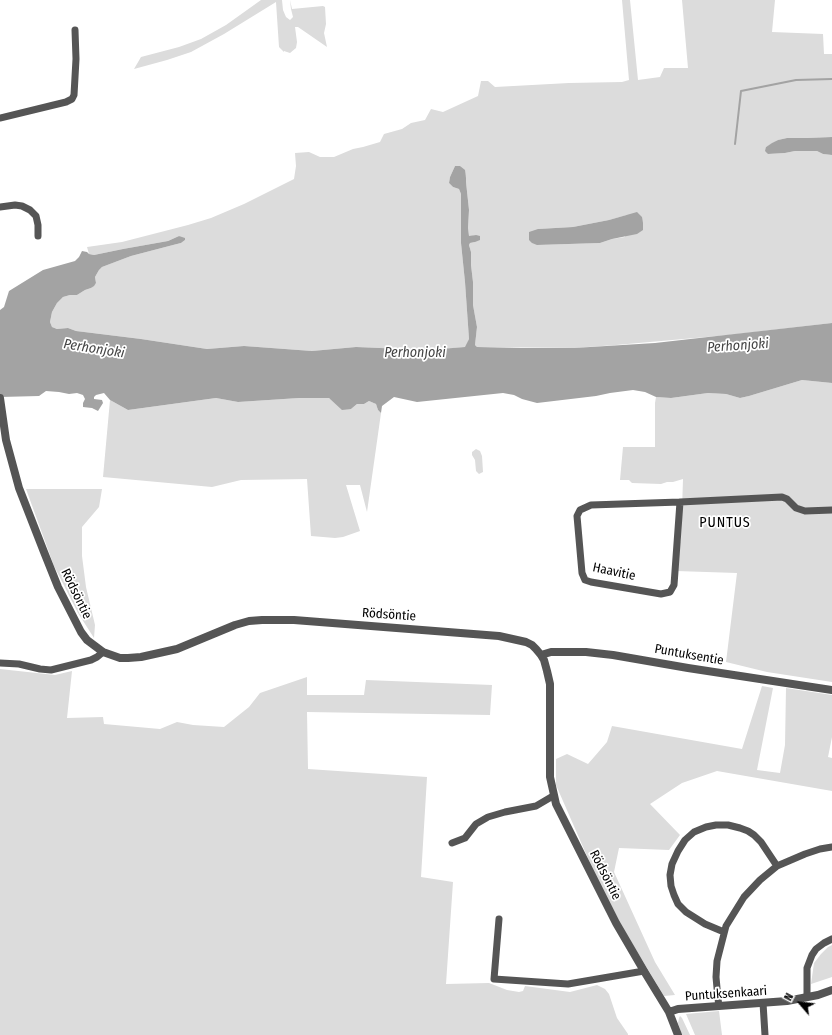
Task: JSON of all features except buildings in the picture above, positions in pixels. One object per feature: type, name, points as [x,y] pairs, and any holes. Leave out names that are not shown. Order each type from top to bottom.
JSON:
[{"type":"street","points":[[0,118],[66,102],[72,99],[74,95],[76,59],[75,30]]},
{"type":"street","points":[[0,207],[16,205],[30,210],[36,216],[38,236]]},
{"type":"street","name":"Rödsöntie","points":[[0,401],[6,440],[19,488],[33,526],[58,587],[81,632],[87,640],[102,652],[120,658],[141,657],[177,649],[235,625],[249,621],[262,620],[300,621],[499,636],[526,642],[532,646],[541,655],[550,684],[550,777],[556,804],[616,923],[669,1012],[678,1035]]},
{"type":"street","name":"Haavitie","points":[[680,502],[674,585],[670,592],[661,594],[585,580],[582,574],[577,516],[580,510],[591,505],[782,497],[787,499],[796,508],[805,511],[832,510]]},
{"type":"street","points":[[0,663],[19,664],[51,670],[91,660],[102,652]]},
{"type":"street","name":"Puntuksentie","points":[[541,655],[551,652],[586,652],[613,655],[832,690]]},
{"type":"street","points":[[452,843],[465,838],[476,824],[488,817],[504,812],[536,806],[554,796]]},
{"type":"street","points":[[724,932],[705,924],[686,912],[678,904],[674,896],[670,875],[672,864],[686,840],[694,832],[706,827],[728,825],[740,828],[754,835],[761,842],[777,866]]},
{"type":"street","points":[[720,1006],[716,977],[717,961],[724,932],[729,920],[744,897],[760,880],[777,866],[805,854],[832,847]]},
{"type":"street","points":[[499,919],[494,979],[568,984],[644,971]]},
{"type":"street","points":[[807,997],[807,968],[812,955],[816,949],[832,939]]},
{"type":"street","name":"Puntuksenkaari","points":[[669,1012],[678,1009],[787,1001],[818,995],[832,990]]},
{"type":"street","points":[[762,1003],[765,1035]]},
{"type":"shaded area","points":[[261,0],[282,0],[283,10],[286,17],[290,20],[293,17],[290,0],[292,9],[325,7],[326,24],[324,33],[327,47],[298,27],[295,27],[297,42],[296,48],[290,53],[284,52],[279,47],[276,2],[224,34],[191,52],[134,69],[141,57],[179,47],[201,39],[226,25]]},
{"type":"shaded area","points":[[622,0],[630,0],[638,80],[660,77],[664,68],[688,68],[682,0],[775,0],[772,32],[823,34],[824,54],[832,54],[832,137],[787,138],[778,140],[766,147],[768,154],[795,151],[817,151],[823,154],[832,155],[832,323],[729,335],[574,348],[477,347],[475,345],[477,327],[473,305],[471,252],[469,245],[470,243],[475,242],[476,235],[469,237],[469,210],[466,178],[460,166],[455,166],[449,183],[453,187],[459,189],[461,194],[461,243],[469,339],[466,347],[428,350],[356,347],[312,351],[244,346],[207,349],[76,331],[68,328],[57,329],[52,327],[50,322],[52,312],[57,303],[63,297],[77,295],[91,288],[96,283],[95,277],[102,267],[131,256],[181,243],[185,240],[179,236],[168,241],[94,255],[89,254],[87,247],[122,242],[188,225],[211,218],[244,204],[294,179],[296,166],[295,153],[309,152],[320,157],[334,157],[353,149],[380,142],[384,134],[402,129],[411,123],[425,120],[431,109],[443,112],[478,96],[481,81],[488,81],[495,87],[622,82],[629,80]],"holes":[[[627,215],[625,237],[600,243],[537,245],[538,229],[573,227]]]},
{"type":"shaded area","points":[[802,380],[832,383],[832,682],[767,672],[726,662],[737,573],[676,571],[677,549],[681,540],[683,479],[661,484],[632,483],[629,480],[620,480],[623,447],[655,447],[656,397],[671,398],[708,393],[726,394],[740,398]]},
{"type":"shaded area","points":[[216,398],[238,402],[299,398],[329,398],[351,409],[357,404],[364,404],[369,401],[376,404],[381,413],[367,512],[360,485],[346,485],[360,531],[335,538],[311,536],[307,479],[241,480],[212,487],[103,477],[110,400],[128,410]]},
{"type":"shaded area","points":[[476,449],[480,451],[482,456],[483,472],[479,474],[476,471],[475,460],[472,455],[472,452]]},
{"type":"shaded area","points":[[26,489],[102,489],[99,507],[82,527],[82,556],[86,587],[95,625],[94,638],[78,613],[54,566]]},
{"type":"shaded area","points":[[0,669],[55,675],[72,671],[67,718],[103,717],[104,724],[160,729],[177,722],[193,725],[224,727],[249,707],[260,693],[307,677],[307,695],[364,695],[366,680],[492,685],[490,715],[307,712],[308,769],[427,777],[421,877],[453,882],[446,984],[489,983],[507,990],[519,992],[523,991],[525,986],[570,992],[597,985],[605,989],[609,994],[617,1018],[628,1035],[0,1035]]},
{"type":"shaded area","points":[[762,686],[773,688],[757,770],[780,773],[785,745],[786,688],[832,695],[832,737],[828,757],[832,758],[832,791],[717,771],[682,783],[650,804],[680,835],[669,850],[619,848],[614,872],[655,962],[675,995],[664,996],[624,930],[597,879],[556,785],[556,759],[567,754],[588,764],[607,742],[612,726],[742,749]]},
{"type":"shaded area","points":[[832,945],[832,977],[811,984],[814,963],[828,947]]},
{"type":"shaded area","points":[[719,1011],[722,1035],[695,1035],[686,1014]]},
{"type":"shaded area","points":[[680,1016],[690,1035],[682,1035],[678,1023]]},
{"type":"water","points":[[832,137],[832,155],[823,154],[817,151],[795,151],[768,154],[765,151],[766,147],[772,143],[787,138]]},
{"type":"water","name":"Perhonjoki","points":[[455,166],[460,166],[465,170],[469,210],[469,236],[480,236],[480,240],[470,243],[469,245],[471,252],[473,282],[473,305],[477,327],[475,345],[477,347],[574,348],[655,343],[832,323],[832,383],[802,380],[740,398],[726,394],[708,393],[671,398],[656,397],[645,392],[633,390],[537,403],[503,393],[417,402],[394,397],[382,406],[381,413],[376,404],[369,401],[364,404],[357,404],[351,409],[342,410],[329,398],[299,398],[238,402],[216,398],[128,410],[110,400],[104,393],[94,397],[94,399],[102,400],[103,403],[98,411],[92,408],[83,407],[85,399],[83,395],[77,393],[69,394],[46,391],[39,396],[0,397],[0,310],[4,307],[9,291],[43,270],[75,261],[82,251],[94,255],[168,241],[179,236],[185,238],[185,240],[181,243],[131,256],[102,267],[95,277],[96,283],[94,286],[77,295],[63,297],[57,303],[52,312],[50,322],[52,327],[57,329],[68,328],[76,331],[207,349],[244,346],[312,351],[356,347],[428,350],[465,347],[469,339],[461,243],[461,194],[459,189],[453,187],[449,183]]},
{"type":"water","points":[[637,212],[642,217],[643,230],[637,234],[600,243],[537,245],[529,240],[529,232],[538,229],[573,227],[609,220]]},
{"type":"waterway","points":[[735,144],[741,91],[796,80],[832,79]]},
{"type":"district","name":"PUNTUS","points":[[725,523]]}]
